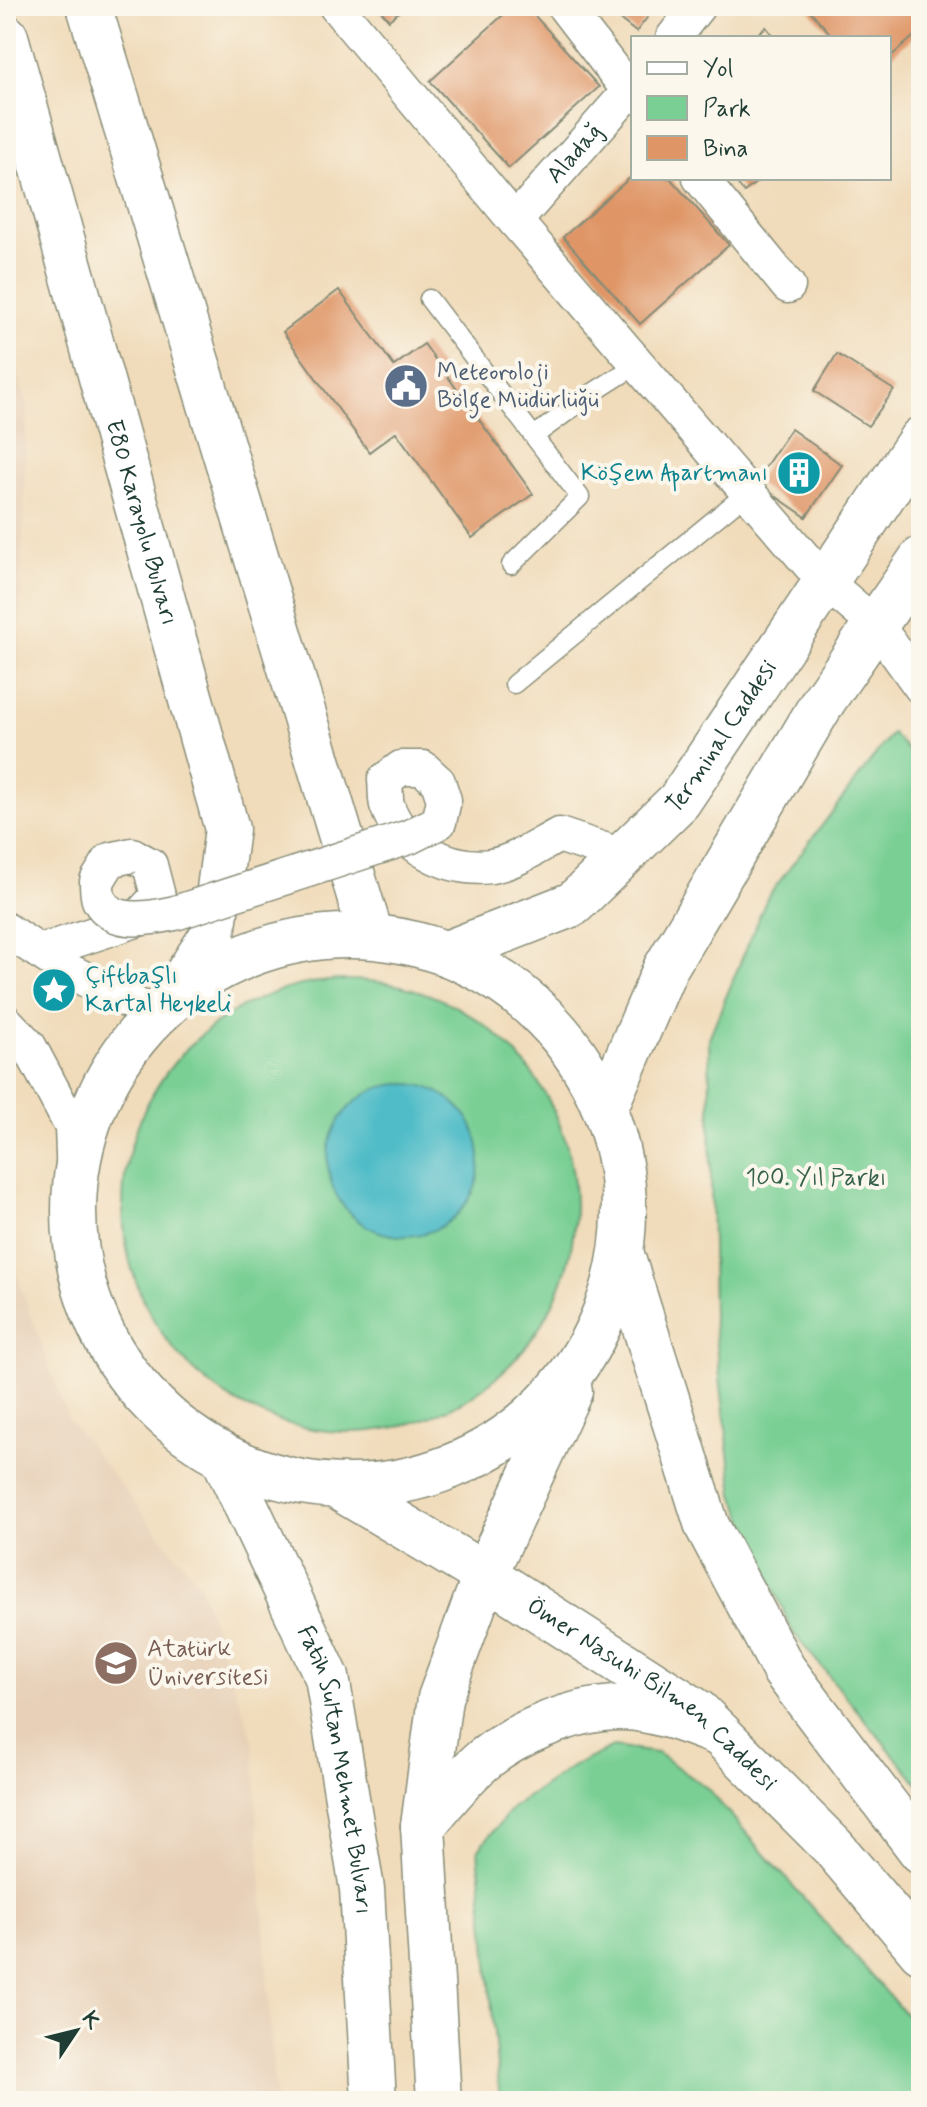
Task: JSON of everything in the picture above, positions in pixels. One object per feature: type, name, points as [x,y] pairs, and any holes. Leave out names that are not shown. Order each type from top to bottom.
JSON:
[{"type":"main road","points":[[89,6],[371,935]]},
{"type":"main road","name":"E80 Karayolu Bulvarı","points":[[6,37],[227,829],[213,934],[163,1007]]},
{"type":"main road","name":"Terminal Caddesi","points":[[447,953],[573,904],[679,801],[921,439]]},
{"type":"main road","points":[[605,1109],[665,969],[824,700],[921,559]]},
{"type":"main road","points":[[439,2101],[423,1826],[440,1698],[485,1575],[589,1349],[610,1303],[622,1255],[624,1181],[605,1109],[567,1043],[514,989],[447,953],[371,935],[300,939],[231,961],[163,1007],[123,1052],[90,1114],[74,1183],[78,1266],[107,1343],[157,1409],[223,1457],[279,1479],[339,1488],[414,1481],[484,1453],[544,1408],[589,1349]]},
{"type":"main road","points":[[622,1255],[707,1526],[784,1670],[921,1851]]},
{"type":"main road","name":"Fatih Sultan Mehmet Bulvarı","points":[[223,1457],[327,1677],[362,1889],[374,2101]]},
{"type":"main road","name":"Ömer Nasuhi Bilmen Caddesi","points":[[339,1488],[485,1575],[698,1712],[833,1847],[921,1951]]},
{"type":"main road","points":[[423,1826],[473,1769],[514,1739],[579,1712],[625,1708],[677,1719],[720,1734]]},
{"type":"street","points":[[336,6],[515,221],[824,581],[877,626],[921,687]]},
{"type":"street","points":[[564,6],[631,91]]},
{"type":"street","points":[[675,36],[698,6]]},
{"type":"street","name":"Aladağ","points":[[515,221],[631,93]]},
{"type":"street","points":[[702,180],[788,286]]},
{"type":"street","points":[[40,952],[136,920],[158,896],[150,865],[132,855],[110,860],[97,881],[99,900],[112,913],[139,920],[175,913],[409,837],[439,822],[444,800],[438,782],[423,768],[401,768],[385,780],[386,803],[394,818],[409,839],[438,858],[462,866],[493,866],[559,835],[622,856]]},
{"type":"street","points":[[6,930],[71,972],[163,1007]]},
{"type":"street","points":[[6,1022],[29,1046],[72,1127],[74,1183]]},
{"type":"lane","points":[[429,299],[580,497],[511,565]]},
{"type":"lane","points":[[534,436],[638,364]]},
{"type":"lane","points":[[514,684],[748,492]]},
{"type":"shaded area","points":[[6,332],[27,405],[6,1070]]},
{"type":"shaded area","name":"Atatürk Üniversitesi","points":[[6,1244],[68,1419],[200,1585],[253,1740],[275,2101],[6,2101]]},
{"type":"green space","name":"100. Yıl Parkı","points":[[892,733],[921,765],[921,1788],[792,1631],[734,1495],[713,1319],[709,1038],[767,898]]},
{"type":"green space","points":[[349,980],[393,984],[436,997],[475,1018],[509,1046],[537,1080],[558,1119],[571,1162],[575,1206],[571,1250],[558,1293],[537,1332],[509,1366],[475,1394],[436,1415],[393,1428],[349,1432],[305,1428],[262,1415],[223,1394],[189,1366],[161,1332],[140,1293],[127,1250],[123,1206],[127,1162],[140,1119],[161,1080],[189,1046],[223,1018],[262,997],[305,984]]},
{"type":"green space","points":[[613,1747],[657,1753],[707,1788],[921,2032],[921,2101],[500,2101],[478,1850],[513,1807],[573,1766]]},
{"type":"water","points":[[404,1084],[433,1090],[458,1106],[474,1131],[480,1160],[474,1189],[458,1214],[433,1230],[404,1236],[375,1230],[350,1214],[334,1189],[328,1160],[334,1131],[350,1106],[375,1090]]},
{"type":"building","points":[[377,6],[406,6],[389,20]]},
{"type":"building","points":[[513,6],[526,6],[599,87],[509,168],[430,81]]},
{"type":"building","points":[[603,6],[656,6],[636,32]]},
{"type":"building","points":[[806,6],[921,6],[921,30],[891,56],[891,36],[832,36]]},
{"type":"building","points":[[766,27],[773,36],[755,36]]},
{"type":"building","points":[[631,177],[631,180],[672,180],[729,245],[640,324],[563,237]]},
{"type":"building","points":[[735,180],[759,180],[744,192]]},
{"type":"building","points":[[339,290],[394,366],[424,344],[533,494],[472,538],[396,432],[369,452],[283,332]]},
{"type":"building","points":[[837,354],[894,390],[868,426],[814,391]]},
{"type":"building","name":"Köşem Apartmanı","points":[[791,429],[842,465],[806,517],[755,482]]},
{"type":"place","name":"Meteoroloji Bölge Müdürlüğü","points":[[406,386]]},
{"type":"place","name":"Köşem Apartmanı","points":[[799,473]]},
{"type":"place","name":"Çiftbaşlı Kartal Heykeli","points":[[54,990]]},
{"type":"place","name":"Atatürk Üniversitesi","points":[[116,1663]]}]
